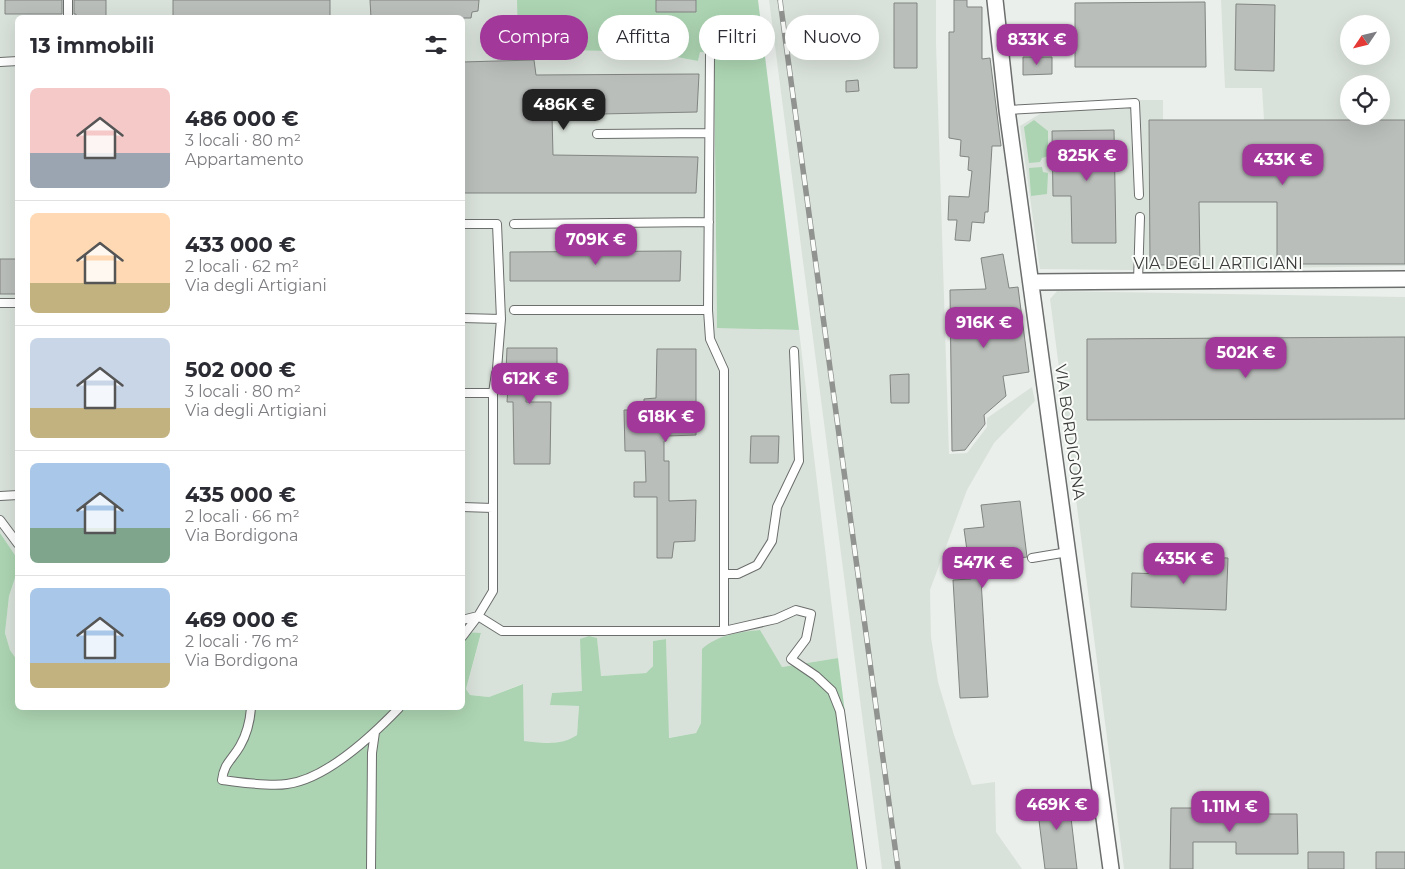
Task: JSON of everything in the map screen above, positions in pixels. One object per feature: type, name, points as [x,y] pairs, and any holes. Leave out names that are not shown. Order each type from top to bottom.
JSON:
[{"type":"street","name":"VIA BORDIGONA","points":[[995,0],[1007,110],[1111,869]]},
{"type":"street","name":"VIA DEGLI ARTIGIANI","points":[[1032,282],[1405,279]]},
{"type":"lane","points":[[68,0],[68,15]]},
{"type":"lane","points":[[710,60],[708,310],[710,339],[724,370],[724,631]]},
{"type":"lane","points":[[0,62],[15,61]]},
{"type":"lane","points":[[1007,110],[1135,104],[1139,195]]},
{"type":"lane","points":[[597,134],[709,134]]},
{"type":"lane","points":[[1138,281],[1140,217]]},
{"type":"lane","points":[[465,224],[709,222]]},
{"type":"lane","points":[[465,633],[478,616],[492,591],[493,393],[497,371],[501,319],[497,224]]},
{"type":"lane","points":[[0,303],[15,303]]},
{"type":"lane","points":[[501,310],[708,310]]},
{"type":"lane","points":[[465,318],[501,319]]},
{"type":"lane","points":[[724,574],[738,574],[757,565],[772,542],[777,506],[799,460],[794,351]]},
{"type":"lane","points":[[465,393],[493,393]]},
{"type":"lane","points":[[0,496],[15,495]]},
{"type":"lane","points":[[465,507],[493,508]]},
{"type":"lane","points":[[0,520],[15,540]]},
{"type":"lane","points":[[1032,558],[1068,552]]},
{"type":"lane","points":[[465,619],[478,616],[502,631],[724,631],[776,619],[796,610],[811,614],[806,639],[791,659],[816,676],[832,690],[840,711],[862,869]]},
{"type":"lane","points":[[251,710],[250,723],[240,746],[223,769],[222,780],[286,784],[301,780],[340,761],[375,732],[397,710]]},
{"type":"lane","points":[[371,869],[372,753],[375,732]]},
{"type":"shaded area","points":[[0,0],[517,0],[518,15],[480,15],[480,60],[588,60],[588,51],[598,51],[598,60],[689,59],[698,61],[699,56],[699,60],[714,60],[717,327],[799,330],[838,658],[782,667],[702,649],[701,723],[696,733],[668,738],[666,639],[653,641],[653,666],[646,673],[600,676],[597,639],[582,691],[552,693],[551,705],[579,706],[577,735],[570,741],[551,743],[524,742],[522,684],[489,697],[470,695],[466,689],[481,634],[465,632],[465,15],[15,15],[15,555],[0,533]]},
{"type":"shaded area","points":[[769,0],[936,0],[949,454],[967,453],[987,427],[987,418],[1032,387],[1035,401],[994,443],[967,490],[930,590],[931,637],[938,682],[972,785],[995,782],[996,832],[1022,869],[882,869],[775,46],[775,15],[771,15]]},
{"type":"shaded area","points":[[1221,0],[1405,0],[1405,266],[1125,270],[1040,269],[1020,126],[1043,112],[1122,109],[1122,100],[1163,100],[1163,120],[1264,120],[1262,88],[1225,88]]},
{"type":"shaded area","points":[[1057,291],[1405,297],[1405,869],[1124,869],[1050,299]]},
{"type":"shaded area","points":[[15,578],[15,657],[10,650],[5,633],[9,596]]},
{"type":"green space","points":[[517,0],[758,0],[760,15],[699,15],[698,61],[689,59],[689,15],[598,15],[598,51],[588,51],[588,15],[517,15]]},
{"type":"green space","points":[[714,60],[765,60],[799,330],[717,328]]},
{"type":"green space","points":[[1034,120],[1048,131],[1048,156],[1042,158],[1040,162],[1029,163],[1024,127]]},
{"type":"green space","points":[[1042,167],[1043,172],[1048,173],[1047,194],[1031,196],[1029,168]]},
{"type":"green space","points":[[0,533],[15,555],[15,578],[9,596],[5,633],[10,650],[15,657],[15,710],[465,710],[465,632],[481,633],[466,689],[470,695],[489,697],[523,684],[524,741],[558,742],[577,735],[579,706],[550,705],[552,693],[582,691],[580,639],[589,636],[597,638],[601,676],[646,673],[653,666],[653,641],[666,639],[669,738],[696,733],[701,723],[702,649],[715,640],[737,633],[760,630],[782,667],[838,658],[865,869],[0,869]]},
{"type":"building","points":[[5,0],[62,0],[62,14],[5,14]]},
{"type":"building","points":[[74,0],[106,0],[106,15],[74,14]]},
{"type":"building","points":[[173,0],[330,0],[330,15],[173,15]]},
{"type":"building","points":[[370,0],[479,0],[478,11],[472,12],[471,18],[465,18],[465,15],[371,15]]},
{"type":"building","points":[[656,0],[696,0],[696,12],[656,12]]},
{"type":"building","points":[[954,0],[967,0],[967,7],[982,7],[982,59],[990,58],[1001,146],[992,146],[988,212],[985,212],[984,223],[972,222],[970,241],[955,240],[957,220],[948,220],[949,196],[969,197],[972,171],[968,170],[969,157],[960,156],[961,140],[949,138],[949,32],[954,32]]},
{"type":"building","points":[[1205,2],[1206,67],[1075,67],[1075,3]]},
{"type":"building","points":[[894,3],[917,3],[917,68],[894,68]]},
{"type":"building","points":[[1236,4],[1275,5],[1274,71],[1235,70]]},
{"type":"building","points":[[1023,57],[1052,57],[1052,74],[1023,75]]},
{"type":"building","points":[[534,60],[536,75],[699,74],[697,112],[552,115],[553,155],[698,157],[696,193],[465,193],[465,62]]},
{"type":"building","points":[[858,80],[859,91],[846,92],[846,81]]},
{"type":"building","points":[[1149,120],[1340,120],[1340,125],[1390,125],[1390,120],[1405,120],[1405,264],[1277,264],[1277,202],[1199,202],[1200,265],[1150,265]]},
{"type":"building","points":[[1114,130],[1116,243],[1072,243],[1071,196],[1053,196],[1052,131]]},
{"type":"building","points":[[681,251],[680,281],[510,281],[510,252]]},
{"type":"building","points":[[1003,254],[1009,288],[1018,287],[1029,372],[1003,376],[1006,396],[984,415],[985,424],[965,450],[952,451],[950,290],[986,289],[981,258]]},
{"type":"building","points":[[0,259],[15,259],[15,294],[0,294]]},
{"type":"building","points":[[1405,337],[1405,419],[1087,420],[1087,339]]},
{"type":"building","points":[[507,348],[557,348],[557,372],[528,372],[526,402],[551,402],[550,464],[514,464],[513,402],[507,402],[509,372],[506,372]]},
{"type":"building","points":[[657,349],[696,349],[696,435],[667,436],[666,441],[664,441],[664,461],[669,461],[669,501],[696,500],[695,541],[674,542],[672,558],[657,558],[657,497],[634,497],[634,482],[646,482],[645,451],[625,451],[624,410],[644,410],[644,399],[656,398]]},
{"type":"building","points":[[909,374],[909,403],[891,403],[890,375]]},
{"type":"building","points":[[751,436],[779,436],[778,463],[750,463]]},
{"type":"building","points":[[1020,501],[1027,557],[980,563],[988,697],[960,698],[953,580],[971,579],[964,529],[984,527],[981,505]]},
{"type":"building","points":[[1165,556],[1228,558],[1226,610],[1131,607],[1132,573],[1165,574]]},
{"type":"building","points":[[1068,792],[1077,869],[1045,869],[1036,796]]},
{"type":"building","points":[[1171,808],[1219,808],[1219,814],[1297,814],[1298,854],[1236,854],[1236,842],[1193,842],[1193,869],[1170,869]]},
{"type":"building","points":[[1308,852],[1344,852],[1344,869],[1308,869]]},
{"type":"building","points":[[1376,852],[1405,852],[1405,869],[1376,869]]},
{"type":"railway","points":[[780,0],[898,869]]}]
